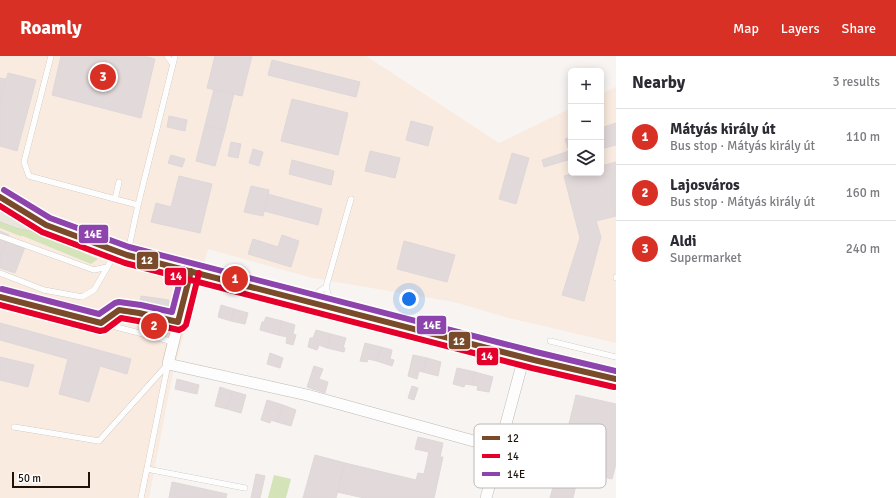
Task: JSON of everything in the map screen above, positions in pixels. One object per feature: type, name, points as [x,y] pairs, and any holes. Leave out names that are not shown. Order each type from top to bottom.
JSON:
[{"type":"main road","points":[[0,197],[46,226]]},
{"type":"main road","points":[[0,212],[46,226],[122,253],[524,357],[616,379]]},
{"type":"street","points":[[191,271],[168,364],[307,395],[474,441]]},
{"type":"street","points":[[506,424],[524,357]]},
{"type":"street","points":[[486,498],[489,488]]},
{"type":"lane","points":[[51,56],[24,162],[29,176],[138,205]]},
{"type":"lane","points":[[166,56],[173,64]]},
{"type":"lane","points":[[0,273],[44,290],[82,297],[94,290],[107,267],[122,253],[138,205],[175,56]]},
{"type":"lane","points":[[115,199],[119,182]]},
{"type":"lane","points":[[332,307],[326,286],[351,199]]},
{"type":"lane","points":[[0,236],[94,270],[107,267]]},
{"type":"lane","points":[[305,300],[326,286]]},
{"type":"lane","points":[[0,297],[174,342]]},
{"type":"lane","points":[[101,323],[119,310],[178,322]]},
{"type":"lane","points":[[550,341],[616,357]]},
{"type":"lane","points":[[14,427],[98,441],[168,364]]},
{"type":"lane","points":[[141,498],[168,364]]},
{"type":"lane","points":[[147,469],[245,488]]},
{"type":"shaded area","points":[[0,56],[366,56],[499,143],[568,109],[568,176],[604,176],[604,93],[616,87],[616,343],[509,318],[454,302],[313,278],[208,249],[172,377],[149,498],[0,498]]},
{"type":"green space","points":[[0,217],[98,259],[91,264],[0,228]]},
{"type":"green space","points":[[274,475],[291,479],[286,498],[268,498]]},
{"type":"building","points":[[61,56],[144,56],[155,59],[141,118],[52,95]]},
{"type":"building","points":[[215,56],[252,56],[242,96],[207,88]]},
{"type":"building","points":[[272,60],[360,82],[356,97],[268,75]]},
{"type":"building","points":[[8,73],[36,80],[17,151],[0,146],[0,102]]},
{"type":"building","points":[[0,78],[6,79],[0,102]]},
{"type":"building","points":[[214,89],[234,93],[225,130],[205,125]]},
{"type":"building","points":[[292,99],[348,113],[338,155],[281,141]]},
{"type":"building","points":[[169,116],[187,120],[185,131],[167,127]]},
{"type":"building","points":[[411,121],[433,127],[428,146],[406,140]]},
{"type":"building","points":[[616,123],[616,145],[604,148],[604,127]]},
{"type":"building","points":[[205,125],[225,130],[215,166],[196,161]]},
{"type":"building","points":[[568,138],[568,148],[565,139]]},
{"type":"building","points":[[231,142],[241,144],[238,158],[228,156]]},
{"type":"building","points":[[253,149],[263,152],[259,166],[249,163]]},
{"type":"building","points":[[370,151],[400,158],[395,178],[365,171]]},
{"type":"building","points":[[568,151],[568,160],[544,167],[542,160]]},
{"type":"building","points":[[512,153],[529,158],[516,204],[499,199]]},
{"type":"building","points":[[171,155],[185,159],[182,167],[168,163]]},
{"type":"building","points":[[292,160],[334,171],[331,185],[289,174]]},
{"type":"building","points":[[616,162],[616,216],[596,221],[601,237],[584,301],[562,295],[580,238],[564,176],[604,176],[604,165]]},
{"type":"building","points":[[179,176],[212,184],[200,233],[151,222],[156,203],[171,207]]},
{"type":"building","points":[[251,186],[269,190],[263,216],[244,212]]},
{"type":"building","points":[[268,194],[322,209],[318,225],[264,211]]},
{"type":"building","points":[[0,231],[9,235],[0,258]]},
{"type":"building","points":[[282,235],[299,241],[291,267],[248,254],[253,239],[278,247]]},
{"type":"building","points":[[7,241],[25,247],[15,273],[0,268],[0,258]]},
{"type":"building","points":[[404,241],[455,255],[447,282],[397,269]]},
{"type":"building","points":[[141,296],[169,300],[168,308],[140,305]]},
{"type":"building","points":[[221,305],[234,309],[231,321],[218,317]]},
{"type":"building","points":[[234,309],[248,313],[245,324],[231,321]]},
{"type":"building","points":[[266,317],[282,321],[278,335],[260,330],[262,322],[264,322]]},
{"type":"building","points":[[282,321],[295,325],[293,334],[296,335],[293,345],[286,343],[287,337],[278,335]]},
{"type":"building","points":[[0,323],[131,359],[127,374],[100,366],[89,402],[59,394],[68,359],[0,340]]},
{"type":"building","points":[[316,330],[331,334],[327,348],[319,345],[317,350],[308,347],[310,338],[313,338]]},
{"type":"building","points":[[331,334],[346,338],[343,348],[345,348],[344,352],[327,348]]},
{"type":"building","points":[[365,343],[381,347],[377,361],[368,359],[367,362],[360,361]]},
{"type":"building","points":[[381,347],[392,350],[390,359],[394,360],[392,366],[377,361]]},
{"type":"building","points":[[270,353],[283,358],[280,368],[267,364]]},
{"type":"building","points":[[413,355],[427,358],[423,372],[419,371],[417,379],[408,376]]},
{"type":"building","points":[[0,357],[34,365],[28,387],[0,380]]},
{"type":"building","points":[[427,358],[441,362],[438,376],[423,372]]},
{"type":"building","points":[[314,366],[323,369],[319,379],[328,382],[325,393],[307,387]]},
{"type":"building","points":[[457,368],[475,372],[472,385],[465,384],[464,387],[453,384]]},
{"type":"building","points":[[475,372],[493,377],[489,392],[477,390],[478,386],[472,385]]},
{"type":"building","points":[[177,379],[199,385],[197,394],[175,389]]},
{"type":"building","points":[[412,386],[418,388],[414,400],[408,398]]},
{"type":"building","points":[[220,387],[232,391],[227,409],[215,406]]},
{"type":"building","points":[[232,391],[246,395],[241,413],[227,409]]},
{"type":"building","points":[[576,395],[616,404],[616,464],[612,479],[606,478],[606,424],[569,424]]},
{"type":"building","points":[[267,400],[283,405],[277,422],[271,420],[270,423],[261,420]]},
{"type":"building","points":[[283,405],[296,410],[291,426],[277,422]]},
{"type":"building","points":[[418,437],[443,443],[440,457],[443,457],[434,498],[364,498],[337,492],[345,463],[416,480],[418,473],[424,474],[429,452],[415,449]]},
{"type":"building","points":[[315,455],[345,463],[336,498],[303,498]]},
{"type":"building","points":[[256,474],[265,476],[260,498],[251,498]]},
{"type":"building","points":[[172,482],[227,494],[226,498],[169,498]]},
{"type":"building","points":[[553,488],[575,488],[573,498],[550,498]]},
{"type":"transit line","name":"14E","points":[[4,190],[50,218],[129,247],[536,352],[616,371]]},
{"type":"transit line","name":"12","points":[[0,197],[46,225],[127,255],[534,360],[616,379]]},
{"type":"transit line","name":"14","points":[[0,206],[42,232],[125,263],[532,368],[614,387]]},
{"type":"transit line","name":"14E","points":[[2,289],[99,314],[115,303],[119,302],[172,312],[183,269]]},
{"type":"transit line","name":"12","points":[[0,297],[101,323],[119,310],[178,322],[191,271]]},
{"type":"transit line","name":"14","points":[[0,305],[100,331],[105,330],[121,318],[179,330],[186,325],[199,273]]},
{"type":"place","name":"Aldi","points":[[103,77]]},
{"type":"place","name":"Mátyás király út","points":[[235,279]]},
{"type":"place","name":"Lajosváros","points":[[154,326]]}]
